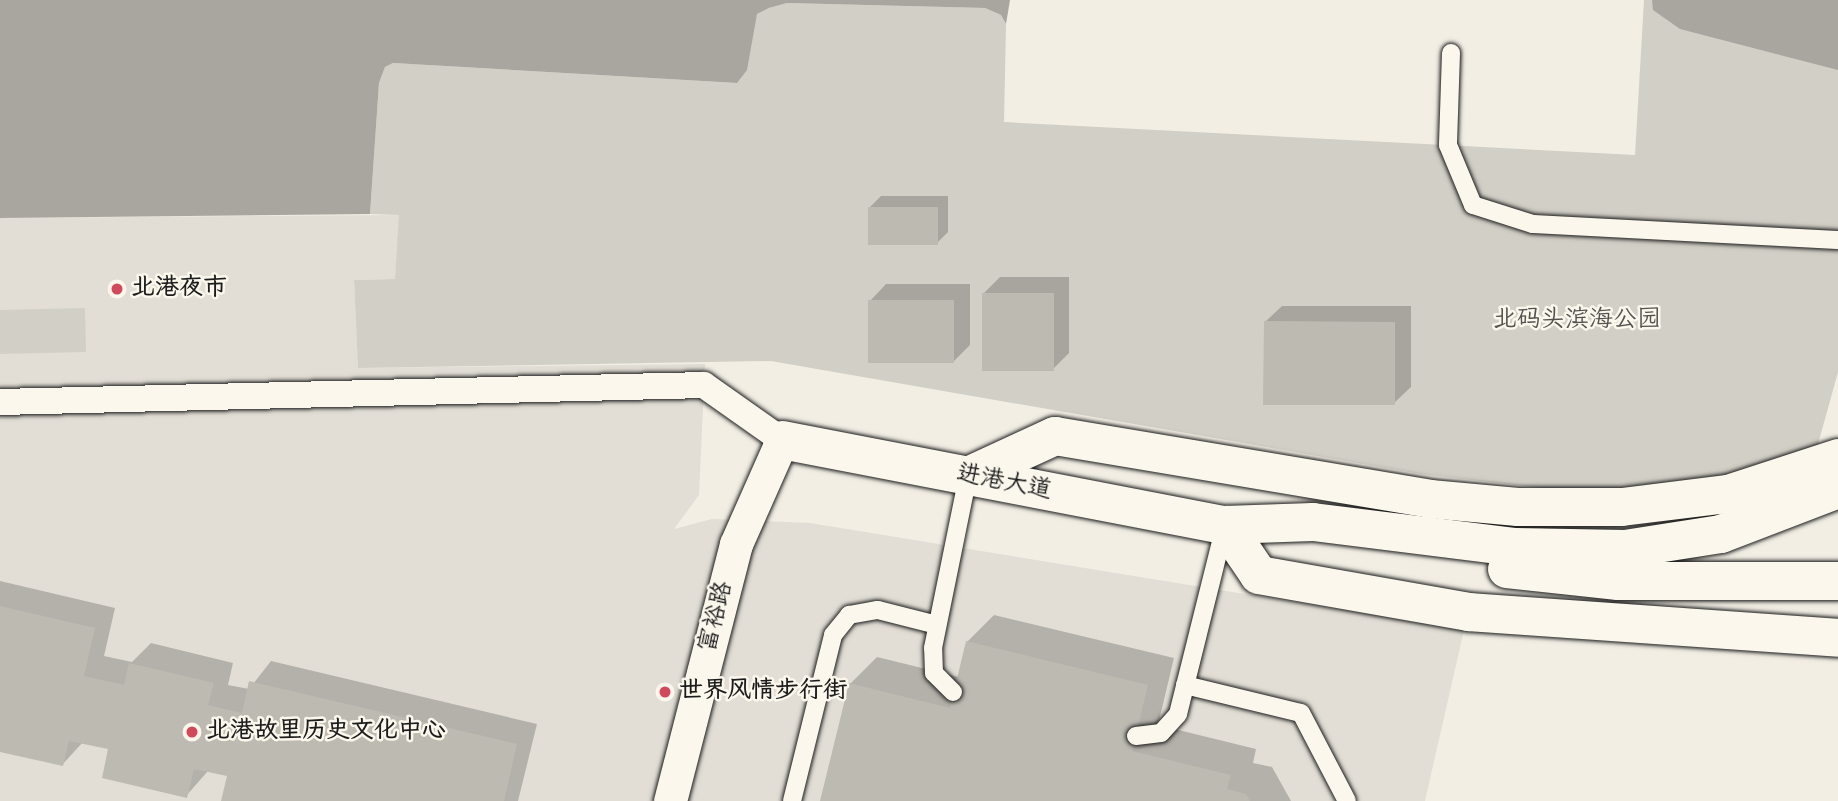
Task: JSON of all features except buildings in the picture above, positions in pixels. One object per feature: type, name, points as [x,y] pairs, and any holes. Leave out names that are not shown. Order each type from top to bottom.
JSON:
[{"type":"street","points":[[0,402],[704,385],[782,440]]},
{"type":"street","points":[[968,476],[1055,436],[1430,499],[1518,507],[1622,507],[1728,494],[1838,458]]},
{"type":"street","name":"进港大道","points":[[782,440],[1225,525],[1312,534]]},
{"type":"street","name":"富裕路","points":[[670,801],[736,544],[782,440]]},
{"type":"street","points":[[1312,534],[1515,547],[1625,549],[1721,534],[1838,489]]},
{"type":"street","points":[[1225,525],[1259,575],[1469,612],[1838,638]]},
{"type":"street","points":[[1312,534],[1618,582],[1838,581]]},
{"type":"lane","points":[[1451,53],[1448,145],[1473,205],[1533,224],[1838,240]]},
{"type":"lane","points":[[953,692],[934,673],[937,625],[968,476]]},
{"type":"lane","points":[[1136,736],[1161,733],[1178,714],[1225,525]]},
{"type":"lane","points":[[792,801],[833,635],[849,615],[878,610],[937,625]]},
{"type":"lane","points":[[1185,685],[1301,713],[1347,801]]},
{"type":"shaded area","points":[[0,0],[1010,0],[1006,24],[1001,15],[985,8],[787,3],[769,8],[757,14],[747,70],[737,83],[393,63],[385,67],[379,83],[370,214],[0,218]]},
{"type":"shaded area","points":[[1652,0],[1838,0],[1838,70],[1680,29],[1653,10]]},
{"type":"shaded area","name":"北港故里历史文化中心","points":[[400,215],[395,279],[354,280],[358,368],[705,364],[699,495],[674,529],[712,519],[810,523],[1464,630],[1425,801],[0,801],[0,218]]},
{"type":"green space","name":"北码头滨海公园","points":[[1644,0],[1838,0],[1838,372],[1815,455],[1735,476],[1639,492],[1568,491],[1421,474],[771,361],[358,368],[354,280],[395,279],[399,215],[370,214],[379,83],[385,67],[393,63],[737,83],[757,14],[769,8],[787,3],[985,8],[1001,15],[1006,24],[1004,122],[1635,155]]},
{"type":"green space","points":[[85,308],[86,352],[0,354],[0,310]]},
{"type":"place","name":"北港夜市","points":[[117,289]]},
{"type":"place","name":"世界风情步行街","points":[[665,692]]},
{"type":"place","name":"北港故里历史文化中心","points":[[192,732]]}]
